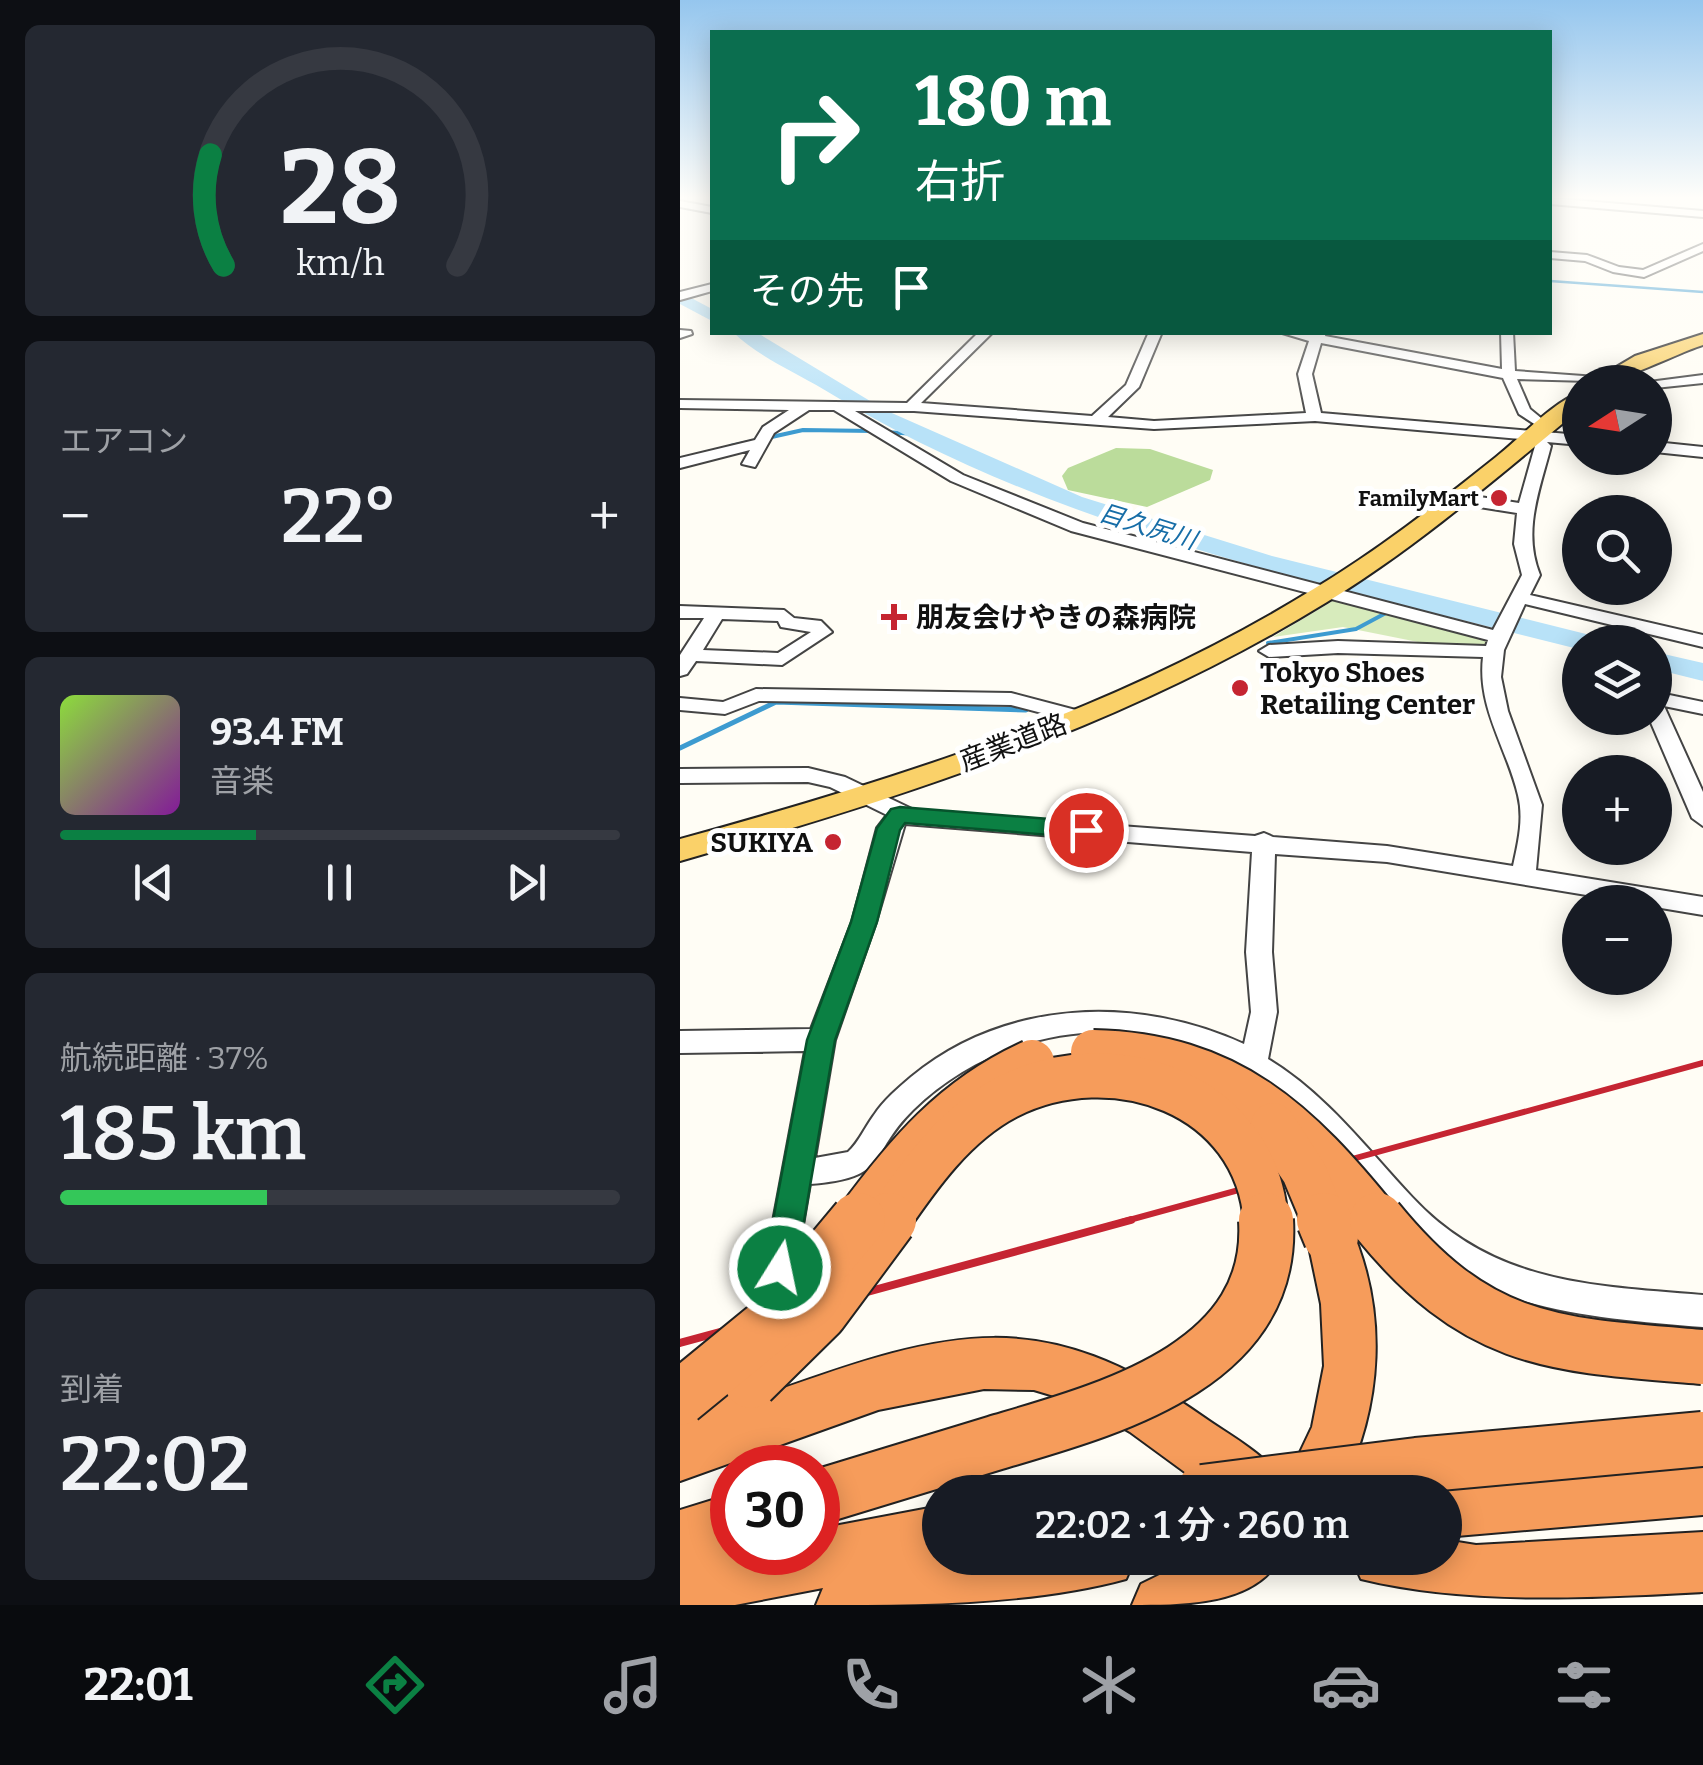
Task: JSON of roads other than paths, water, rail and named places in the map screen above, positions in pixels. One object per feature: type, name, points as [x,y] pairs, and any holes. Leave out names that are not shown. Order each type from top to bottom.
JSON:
[{"type":"highway","points":[[680,1398],[740,1356],[773,1325],[935,1122],[983,1083],[1042,1058],[1076,1052],[1143,1053],[1178,1060],[1234,1083],[1290,1121],[1424,1273],[1480,1315],[1550,1340],[1703,1357]]},
{"type":"highway","points":[[1178,1060],[1233,1088],[1272,1124],[1304,1172],[1331,1237],[1350,1310],[1350,1386],[1342,1426],[1318,1475]]},
{"type":"highway","points":[[680,1431],[784,1352],[840,1288],[939,1155],[962,1130],[1010,1096],[1053,1080],[1099,1073],[1162,1085],[1194,1098],[1220,1118],[1258,1170],[1267,1202],[1268,1236],[1262,1272],[1247,1306],[1224,1337],[1171,1378],[1113,1405],[840,1490]]},
{"type":"highway","points":[[680,1454],[916,1374],[997,1360],[1036,1363],[1075,1373],[1137,1404],[1235,1475]]},
{"type":"highway","points":[[1344,1475],[1703,1439]]},
{"type":"highway","points":[[1462,1507],[1703,1487]]},
{"type":"highway","points":[[680,1538],[710,1529]]},
{"type":"highway","points":[[680,1586],[922,1539]]},
{"type":"highway","points":[[1462,1572],[1476,1575],[1703,1562]]},
{"type":"highway","points":[[846,1605],[1011,1575]]},
{"type":"highway","points":[[1162,1605],[1191,1594],[1222,1575]]},
{"type":"main road","points":[[1632,365],[1703,339]]},
{"type":"main road","points":[[1454,498],[1562,414]]},
{"type":"main road","name":"産業道路","points":[[680,850],[863,797],[1165,680],[1326,592],[1454,498]]},
{"type":"street","points":[[1623,271],[1644,274],[1651,271]]},
{"type":"street","points":[[680,296],[708,289]]},
{"type":"street","points":[[908,407],[984,335]]},
{"type":"street","points":[[1095,421],[1135,381],[1155,335]]},
{"type":"street","points":[[1507,335],[1505,374],[1540,432],[1543,450],[1526,509],[1524,564],[1531,575],[1499,642],[1492,680],[1529,795],[1532,828],[1523,878]]},
{"type":"street","points":[[1315,417],[1303,382],[1304,362],[1319,336],[1505,374],[1562,379]]},
{"type":"street","points":[[1672,382],[1703,379]]},
{"type":"street","points":[[680,404],[908,407],[1188,424],[1315,417],[1562,436]]},
{"type":"street","points":[[750,464],[757,444],[768,430],[808,404]]},
{"type":"street","points":[[836,405],[941,469],[1077,527],[1499,642]]},
{"type":"street","points":[[680,464],[757,444]]},
{"type":"street","points":[[1672,449],[1703,452]]},
{"type":"street","points":[[1454,498],[1526,509]]},
{"type":"street","points":[[1521,599],[1703,640]]},
{"type":"street","points":[[680,612],[784,616],[788,622],[814,625],[823,632],[782,659],[685,662]]},
{"type":"street","points":[[685,662],[716,614]]},
{"type":"street","points":[[1269,651],[1499,642]]},
{"type":"street","points":[[680,704],[726,708],[756,695],[1011,699],[1080,716]]},
{"type":"street","points":[[1672,702],[1703,708]]},
{"type":"street","points":[[1667,735],[1703,818]]},
{"type":"street","points":[[680,776],[808,775],[837,782],[900,815],[1387,854],[1703,906]]},
{"type":"street","points":[[774,1301],[821,1040],[864,922],[889,828],[900,815]]},
{"type":"street","points":[[1254,1060],[1264,1012],[1258,952],[1264,842]]},
{"type":"street","points":[[798,1172],[833,1170],[864,1159],[899,1104],[930,1079],[987,1047],[1034,1030],[1082,1020],[1140,1022],[1189,1033],[1254,1060],[1325,1119],[1409,1216],[1447,1250],[1488,1274],[1560,1298],[1703,1311]]},
{"type":"street","points":[[680,1042],[821,1040]]},
{"type":"waterway","points":[[1552,281],[1703,292]]},
{"type":"waterway","name":"目久尻川","points":[[680,297],[710,315]]},
{"type":"waterway","name":"目久尻川","points":[[747,335],[878,414],[1074,502],[1263,561],[1562,636]]},
{"type":"waterway","points":[[731,446],[803,430],[873,431]]},
{"type":"waterway","points":[[884,432],[918,434]]},
{"type":"waterway","points":[[1268,643],[1356,629],[1412,599]]},
{"type":"waterway","name":"目久尻川","points":[[1672,664],[1703,672]]},
{"type":"waterway","points":[[680,748],[776,702],[1026,710]]},
{"type":"railway","points":[[1122,1222],[1703,1063]]},
{"type":"railway","points":[[680,1343],[1131,1220]]},
{"type":"place","name":"FamilyMart","points":[[1499,498]]},
{"type":"place","name":"朋友会けやきの森病院","points":[[894,617]]},
{"type":"place","name":"Tokyo Shoes Retailing Center","points":[[1240,688]]},
{"type":"place","name":"SUKIYA","points":[[833,842]]}]
